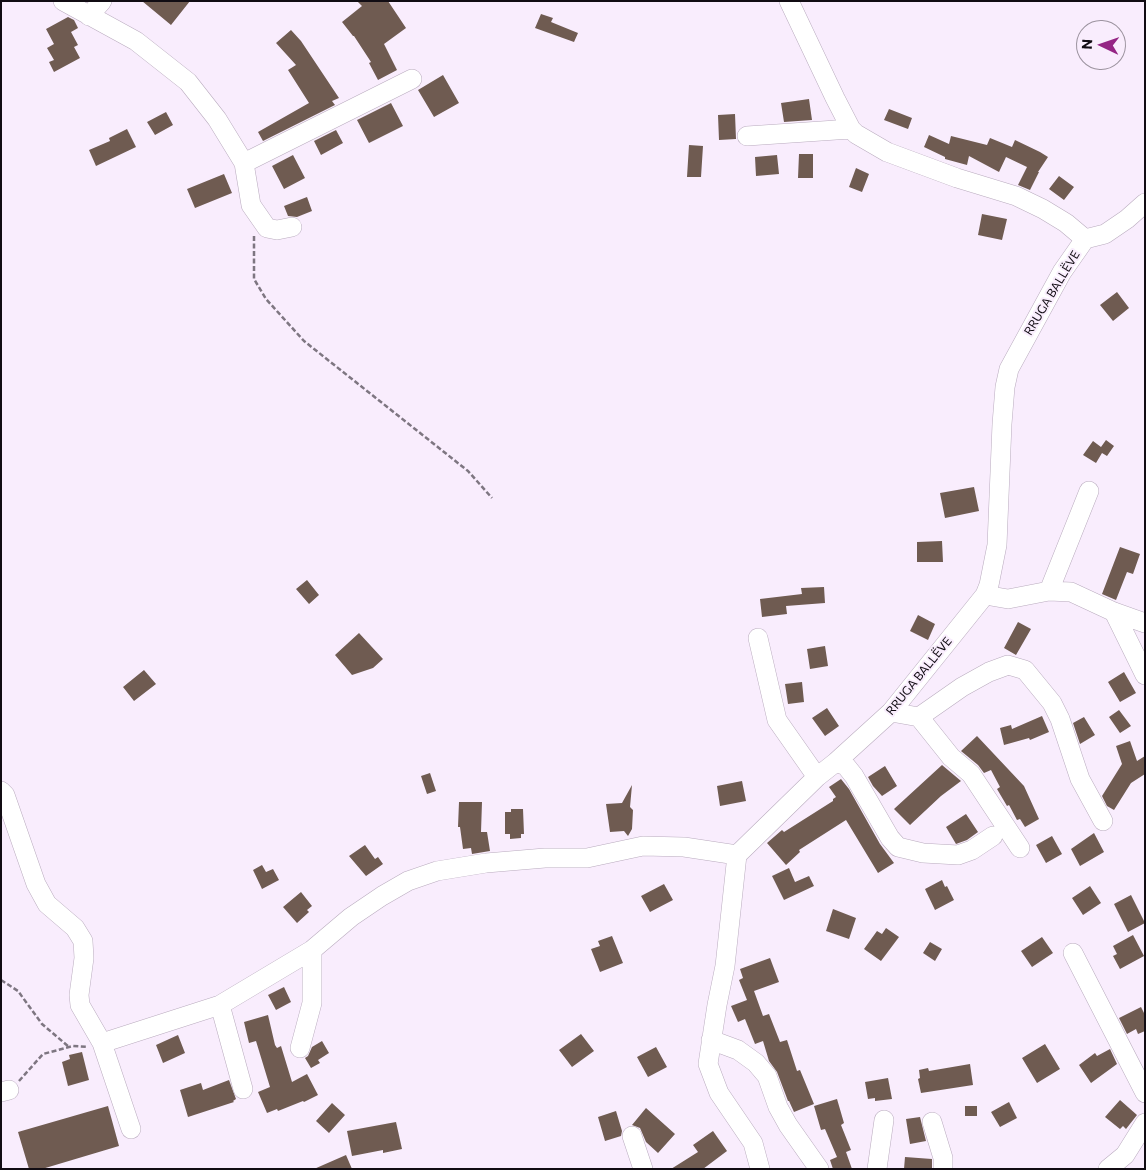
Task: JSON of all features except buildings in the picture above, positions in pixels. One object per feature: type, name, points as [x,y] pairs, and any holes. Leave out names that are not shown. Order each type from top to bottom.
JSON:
[{"type":"street","points":[[63,1],[136,41],[188,82],[217,119],[244,163],[251,205],[267,228],[277,230],[292,227]]},
{"type":"street","points":[[89,16],[102,1]]},
{"type":"street","points":[[789,1],[851,129],[866,141],[887,152],[957,178],[1016,196],[1066,223],[1085,239]]},
{"type":"street","points":[[244,163],[412,79]]},
{"type":"street","points":[[747,136],[851,129]]},
{"type":"street","name":"RRUGA BALLËVE","points":[[737,855],[817,777],[890,712],[985,595],[989,585],[997,545],[1002,424],[1005,387],[1009,369],[1062,272],[1085,239],[1105,234],[1127,219],[1145,203]]},
{"type":"street","points":[[1049,591],[1089,492]]},
{"type":"street","points":[[985,595],[1008,599],[1049,591],[1071,592],[1114,612],[1145,623]]},
{"type":"street","points":[[1114,612],[1145,675]]},
{"type":"street","points":[[758,638],[777,720],[817,777]]},
{"type":"street","points":[[918,717],[962,686],[989,672],[1008,665],[1025,670],[1052,703],[1060,719],[1080,779],[1103,821]]},
{"type":"street","points":[[890,712],[918,717],[951,757],[971,774],[1020,848]]},
{"type":"street","points":[[836,762],[846,766],[854,776],[890,838],[894,844],[902,849],[923,853],[958,855],[972,850],[993,836]]},
{"type":"street","points":[[1,791],[5,795],[36,884],[47,904],[75,928],[83,941],[84,958],[78,995],[80,1005],[103,1046],[131,1129]]},
{"type":"street","points":[[103,1046],[220,1005],[312,950],[352,917],[382,896],[408,881],[437,871],[486,863],[545,858],[587,858],[643,846],[664,845],[737,855],[726,966],[708,1064],[719,1093],[753,1143],[760,1169]]},
{"type":"street","points":[[300,1048],[312,1003],[312,950]]},
{"type":"street","points":[[1073,953],[1145,1093]]},
{"type":"street","points":[[220,1005],[243,1089]]},
{"type":"street","points":[[711,1040],[738,1050],[756,1063],[766,1076],[778,1107],[788,1125],[819,1169]]},
{"type":"street","points":[[877,1169],[884,1120]]},
{"type":"street","points":[[932,1122],[943,1158],[943,1169]]},
{"type":"street","points":[[1108,1169],[1130,1162],[1145,1123]]},
{"type":"street","points":[[632,1136],[643,1169]]},
{"type":"path","points":[[254,235],[254,279],[266,299],[304,341],[468,471],[492,498]]},
{"type":"path","points":[[1,980],[18,992],[42,1024],[70,1047]]},
{"type":"path","points":[[5,1091],[26,1075],[43,1054],[70,1047],[103,1046]]}]
